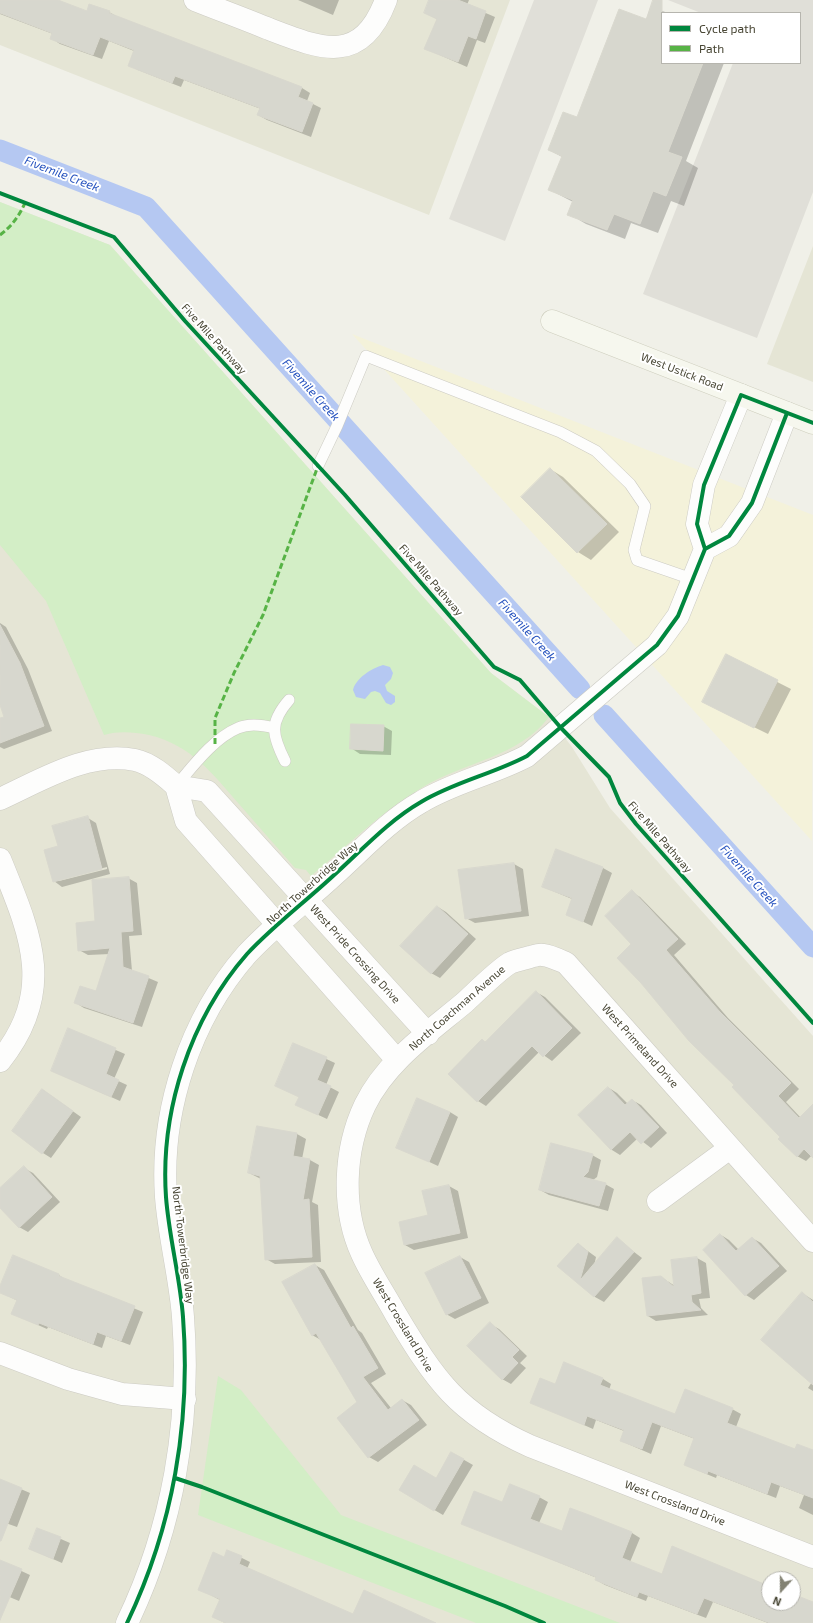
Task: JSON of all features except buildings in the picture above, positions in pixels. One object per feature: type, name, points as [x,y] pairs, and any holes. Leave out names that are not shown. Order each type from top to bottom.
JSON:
[{"type":"main road","name":"West Ustick Road","points":[[552,321],[813,423]]},
{"type":"street","points":[[195,0],[311,45],[334,48],[354,42],[371,30],[380,15],[386,0]]},
{"type":"street","points":[[741,395],[704,485],[698,524],[705,549],[728,536],[752,503],[787,413]]},
{"type":"street","name":"North Towerbridge Way","points":[[130,1622],[147,1578],[171,1499],[179,1455],[185,1399],[183,1315],[166,1195],[166,1160],[174,1102],[185,1061],[194,1040],[219,992],[248,954],[278,925],[402,815],[420,802],[440,791],[506,767],[527,756],[548,740],[657,645],[678,616],[705,549]]},
{"type":"street","points":[[0,799],[82,762],[110,759],[136,760],[161,772],[176,786],[186,821],[397,1060]]},
{"type":"street","name":"West Pride Crossing Drive","points":[[176,786],[208,791],[428,1034]]},
{"type":"street","points":[[0,860],[30,938],[34,974],[31,998],[22,1026],[11,1048],[0,1061]]},
{"type":"street","name":"North Coachman Avenue","points":[[397,1060],[510,963],[542,954]]},
{"type":"street","name":"West Primeland Drive","points":[[542,954],[566,963],[813,1241]]},
{"type":"street","name":"West Crossland Drive","points":[[397,1060],[378,1083],[365,1105],[356,1128],[350,1153],[348,1178],[349,1203],[353,1228],[364,1258],[425,1363],[438,1381],[471,1412],[509,1437],[813,1557]]},
{"type":"street","points":[[658,1201],[730,1148]]},
{"type":"street","points":[[0,1353],[68,1379],[122,1394],[185,1399]]},
{"type":"lane","points":[[318,466],[337,426],[366,356],[560,432],[596,451],[630,484],[645,506],[634,550],[637,560],[692,579]]},
{"type":"lane","points":[[285,761],[276,743],[274,728],[278,712],[289,700]]},
{"type":"lane","points":[[176,786],[215,744],[238,728],[260,724],[274,728]]},
{"type":"shaded area","points":[[0,0],[510,0],[429,215],[0,45]]},
{"type":"shaded area","points":[[534,0],[598,0],[505,241],[449,219]]},
{"type":"shaded area","points":[[668,0],[813,0],[813,192],[757,338],[643,294],[733,64],[801,64],[801,12],[698,12]]},
{"type":"shaded area","points":[[0,202],[110,245],[491,673],[549,717],[572,747],[610,808],[813,1036],[813,1623],[0,1623]]},
{"type":"shaded area","points":[[813,246],[813,382],[767,364]]},
{"type":"shaded area","points":[[352,334],[813,515],[812,841]]},
{"type":"green space","points":[[0,202],[110,245],[491,673],[549,717],[537,730],[507,750],[439,778],[408,796],[365,829],[311,876],[306,870],[295,868],[210,771],[189,753],[164,740],[149,735],[126,732],[104,735],[46,601],[0,545]]},
{"type":"green space","points":[[218,1376],[241,1390],[341,1515],[620,1623],[476,1623],[198,1515]]},
{"type":"water","points":[[383,665],[390,667],[393,673],[391,679],[385,685],[387,691],[395,696],[395,702],[391,705],[386,703],[380,693],[375,691],[371,692],[365,699],[356,697],[353,690],[357,681],[369,671]]},
{"type":"waterway","name":"Fivemile Creek","points":[[0,150],[146,207],[580,689]]},
{"type":"waterway","name":"Fivemile Creek","points":[[604,715],[813,947]]},
{"type":"marked path","points":[[0,235],[15,220],[25,203]]},
{"type":"marked path","points":[[215,744],[215,718],[234,673],[263,615],[318,466]]},
{"type":"cycle path","name":"Five Mile Pathway","points":[[0,193],[114,237],[185,321],[345,495],[494,667],[520,680],[561,728],[609,777],[620,803],[636,824],[813,1023]]},
{"type":"cycle path","points":[[705,549],[697,524],[704,485],[741,395],[813,423]]},
{"type":"cycle path","points":[[127,1623],[143,1587],[167,1512],[181,1435],[185,1356],[183,1317],[180,1287],[167,1212],[165,1165],[168,1132],[174,1099],[183,1068],[209,1007],[247,954],[278,924],[397,818],[434,795],[527,756],[657,645],[678,616],[705,549],[729,536],[752,503],[787,413]]},
{"type":"cycle path","points":[[175,1478],[202,1487],[505,1606],[544,1623]]}]
